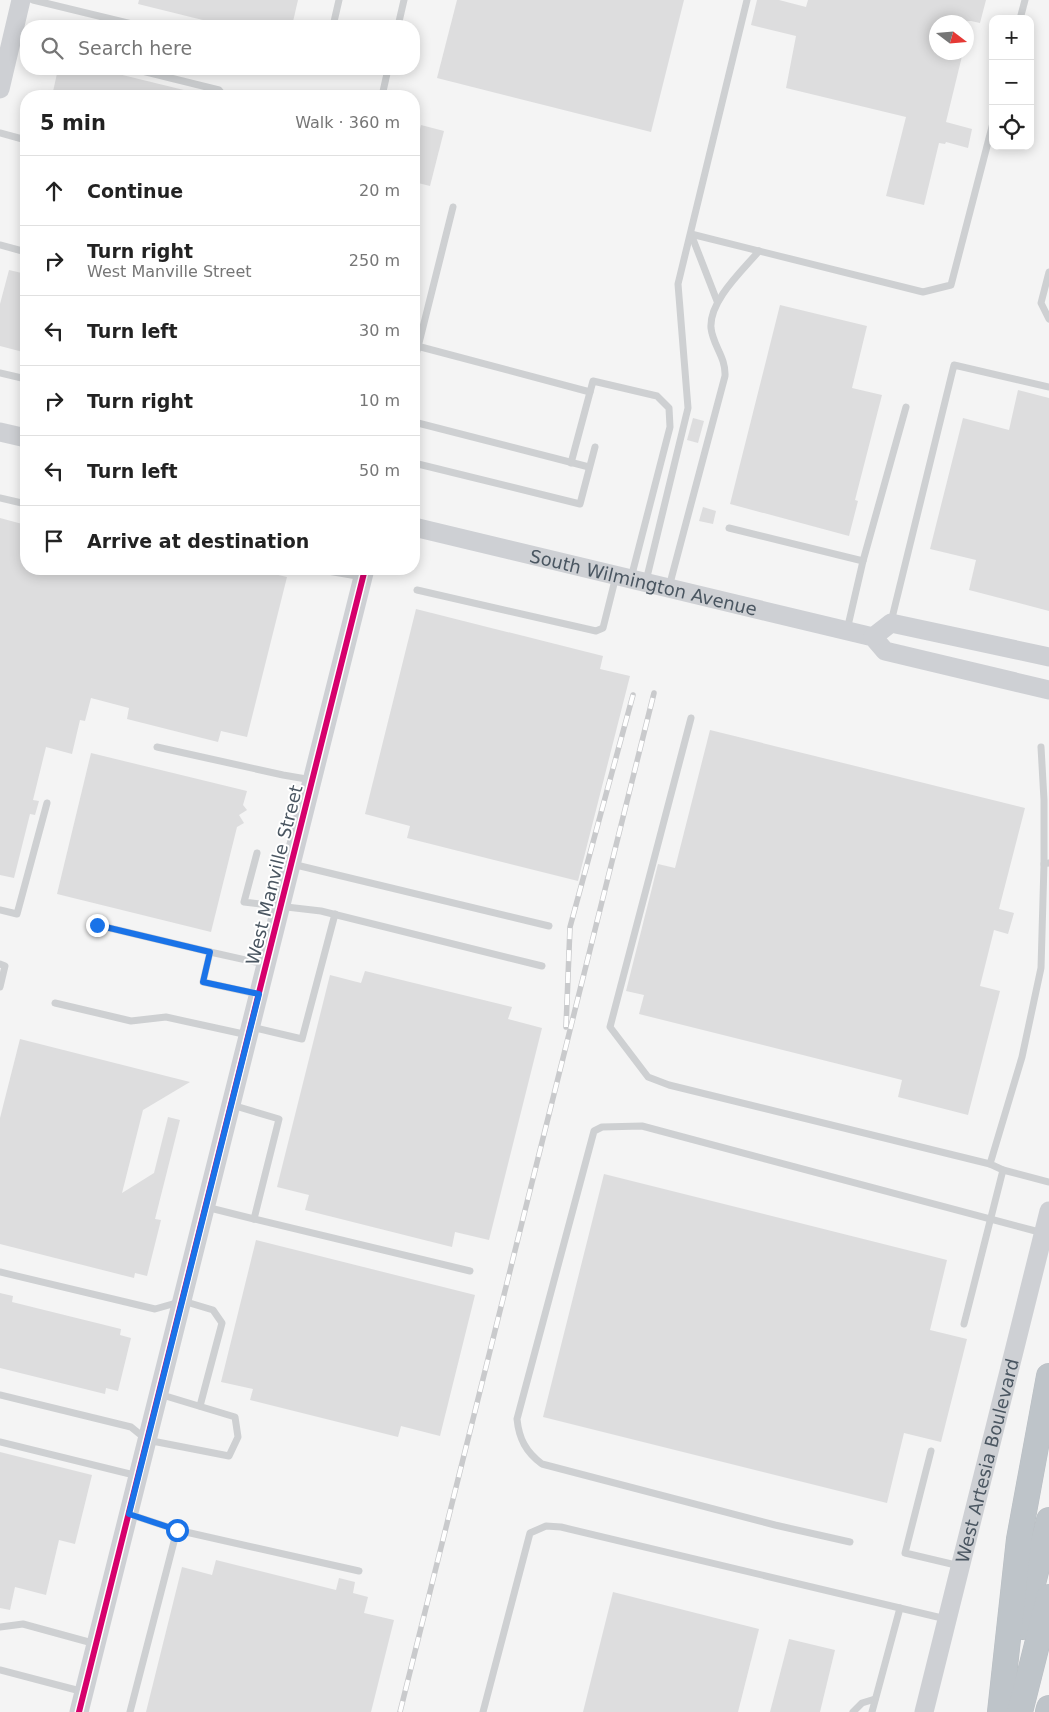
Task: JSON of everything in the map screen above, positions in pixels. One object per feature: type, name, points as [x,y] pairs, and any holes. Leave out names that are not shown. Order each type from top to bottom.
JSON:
[{"type":"highway","points":[[1000,1712],[1019,1539],[1049,1376]]},
{"type":"highway","points":[[1000,1712],[1049,1520]]},
{"type":"highway","points":[[1020,1712],[1049,1597]]},
{"type":"highway","points":[[1037,1712],[1049,1662]]},
{"type":"highway","points":[[1048,1712],[1049,1708]]},
{"type":"main road","points":[[1,79],[19,40],[21,0]]},
{"type":"main road","points":[[0,432],[20,437]]},
{"type":"main road","name":"South Wilmington Avenue","points":[[420,528],[847,630],[873,637],[885,651],[1049,690]]},
{"type":"main road","name":"West Manville Street","points":[[80,1712],[364,575]]},
{"type":"main road","points":[[873,637],[891,623],[1049,657]]},
{"type":"main road","name":"West Artesia Boulevard","points":[[924,1712],[1049,1211]]},
{"type":"lane","points":[[33,0],[115,20]]},
{"type":"lane","points":[[334,20],[339,0]]},
{"type":"lane","points":[[399,20],[404,0]]},
{"type":"lane","points":[[417,590],[596,631],[602,628],[631,579],[688,408],[678,284],[747,0]]},
{"type":"lane","points":[[1021,15],[1025,0]]},
{"type":"lane","points":[[158,75],[219,90]]},
{"type":"lane","points":[[383,90],[387,75]]},
{"type":"lane","points":[[0,133],[20,138]]},
{"type":"lane","points":[[690,234],[923,292],[951,285],[989,139]]},
{"type":"lane","points":[[420,326],[453,207]]},
{"type":"lane","points":[[690,234],[717,302]]},
{"type":"lane","points":[[0,246],[20,251]]},
{"type":"lane","points":[[669,588],[725,376],[725,364],[711,328],[717,302],[759,251]]},
{"type":"lane","points":[[1049,272],[1042,303],[1049,318]]},
{"type":"lane","points":[[420,345],[590,392]]},
{"type":"lane","points":[[891,623],[954,365],[1049,387]]},
{"type":"lane","points":[[0,373],[20,378]]},
{"type":"lane","points":[[571,463],[593,381],[657,396],[669,408],[670,427],[631,579]]},
{"type":"lane","points":[[847,630],[863,561],[906,407]]},
{"type":"lane","points":[[420,424],[589,468]]},
{"type":"lane","points":[[420,464],[580,504],[595,447]]},
{"type":"lane","points":[[0,498],[20,503]]},
{"type":"lane","points":[[729,528],[863,561]]},
{"type":"lane","points":[[691,718],[610,1027],[619,1040],[648,1077],[669,1085],[990,1164],[1003,1170],[1049,1182]]},
{"type":"lane","points":[[157,747],[282,775],[313,780]]},
{"type":"lane","points":[[990,1164],[1022,1057],[1041,968],[1046,863],[1041,747]]},
{"type":"lane","points":[[0,910],[17,914],[47,804]]},
{"type":"lane","points":[[257,853],[244,902],[335,914],[542,966]]},
{"type":"lane","points":[[292,864],[549,926]]},
{"type":"lane","points":[[55,1003],[131,1022],[166,1017],[302,1039],[335,914]]},
{"type":"lane","points":[[97,925],[267,964]]},
{"type":"lane","points":[[210,952],[203,982],[259,994]]},
{"type":"lane","points":[[0,964],[5,966],[0,987]]},
{"type":"lane","points":[[231,1105],[279,1119],[254,1219]]},
{"type":"lane","points":[[850,1542],[775,1525],[542,1464],[531,1455],[522,1443],[517,1419],[594,1132],[602,1127],[642,1126],[1043,1234]]},
{"type":"lane","points":[[964,1324],[1003,1170]]},
{"type":"lane","points":[[206,1207],[470,1271]]},
{"type":"lane","points":[[0,1272],[155,1309],[183,1301],[213,1310],[222,1323],[200,1406]]},
{"type":"lane","points":[[0,1395],[131,1427],[147,1440],[229,1456],[238,1437],[237,1421],[234,1417],[159,1394]]},
{"type":"lane","points":[[0,1442],[139,1476]]},
{"type":"lane","points":[[931,1451],[905,1553],[960,1566]]},
{"type":"lane","points":[[129,1514],[177,1530],[358,1571]]},
{"type":"lane","points":[[483,1712],[530,1533],[546,1526],[562,1527],[627,1541],[947,1619]]},
{"type":"lane","points":[[130,1712],[177,1530]]},
{"type":"lane","points":[[872,1712],[900,1608]]},
{"type":"lane","points":[[0,1627],[23,1624],[96,1644]]},
{"type":"lane","points":[[0,1670],[85,1692]]},
{"type":"lane","points":[[853,1712],[862,1703],[875,1699]]},
{"type":"building","points":[[139,0],[298,0],[293,20],[203,20],[138,4]]},
{"type":"building","points":[[457,0],[684,0],[651,132],[437,78]]},
{"type":"building","points":[[757,0],[779,0],[806,7],[808,0],[986,0],[980,23],[974,22],[974,15],[929,15],[929,60],[961,60],[946,122],[972,129],[968,148],[946,142],[945,144],[939,143],[924,205],[886,196],[906,117],[786,88],[796,36],[751,25]]},
{"type":"building","points":[[57,75],[123,75],[184,90],[53,90]]},
{"type":"building","points":[[421,125],[444,131],[430,186],[420,184]]},
{"type":"building","points":[[9,270],[20,273],[20,351],[0,346],[0,304]]},
{"type":"building","points":[[780,305],[867,326],[852,388],[882,395],[855,500],[858,501],[849,536],[730,504]]},
{"type":"building","points":[[1018,390],[1049,398],[1049,611],[969,590],[976,560],[930,549],[963,418],[1009,430]]},
{"type":"building","points":[[693,418],[704,421],[698,443],[687,440]]},
{"type":"building","points":[[703,507],[716,511],[713,524],[699,521]]},
{"type":"building","points":[[0,518],[20,523],[20,575],[278,575],[287,577],[247,737],[221,731],[218,742],[127,719],[129,708],[91,698],[85,721],[80,720],[72,754],[46,747],[33,800],[39,801],[35,815],[30,814],[14,878],[0,875]]},
{"type":"building","points":[[416,609],[603,656],[600,669],[630,676],[578,881],[407,838],[410,826],[365,814]]},
{"type":"building","points":[[710,730],[1025,808],[999,909],[1014,913],[1008,934],[994,930],[980,986],[1000,991],[968,1115],[898,1097],[902,1080],[639,1014],[644,995],[626,991],[658,864],[675,868]]},
{"type":"building","points":[[91,753],[247,791],[243,805],[247,810],[239,815],[244,823],[237,827],[211,932],[57,894]]},
{"type":"building","points":[[365,971],[512,1007],[508,1019],[542,1028],[489,1240],[455,1232],[452,1247],[305,1210],[309,1195],[277,1187],[330,975],[361,983]]},
{"type":"building","points":[[20,1039],[190,1082],[143,1110],[122,1193],[154,1173],[168,1117],[180,1120],[155,1219],[161,1220],[147,1276],[135,1273],[134,1278],[0,1244],[0,1118]]},
{"type":"building","points":[[604,1174],[947,1260],[930,1330],[967,1339],[941,1442],[904,1433],[887,1503],[543,1417]]},
{"type":"building","points":[[256,1240],[475,1295],[440,1436],[401,1426],[398,1437],[250,1400],[253,1389],[221,1382]]},
{"type":"building","points":[[0,1293],[13,1296],[12,1302],[121,1329],[120,1335],[131,1338],[118,1391],[106,1388],[105,1394],[0,1368]]},
{"type":"building","points":[[0,1452],[92,1475],[75,1544],[59,1540],[46,1595],[15,1587],[10,1610],[0,1608]]},
{"type":"building","points":[[216,1560],[336,1590],[339,1578],[355,1582],[353,1593],[368,1597],[364,1613],[394,1620],[371,1712],[146,1712],[182,1567],[212,1575]]},
{"type":"building","points":[[613,1592],[759,1629],[738,1712],[583,1712]]},
{"type":"building","points":[[789,1639],[835,1650],[820,1712],[770,1712]]},
{"type":"railway","points":[[400,1712],[654,693]]},
{"type":"railway","points":[[566,1027],[570,927],[633,695]]},
{"type":"cycle path","points":[[79,1712],[363,575]]},
{"type":"route","points":[[97,925],[210,952],[203,982],[259,994],[129,1514],[177,1530]]}]
